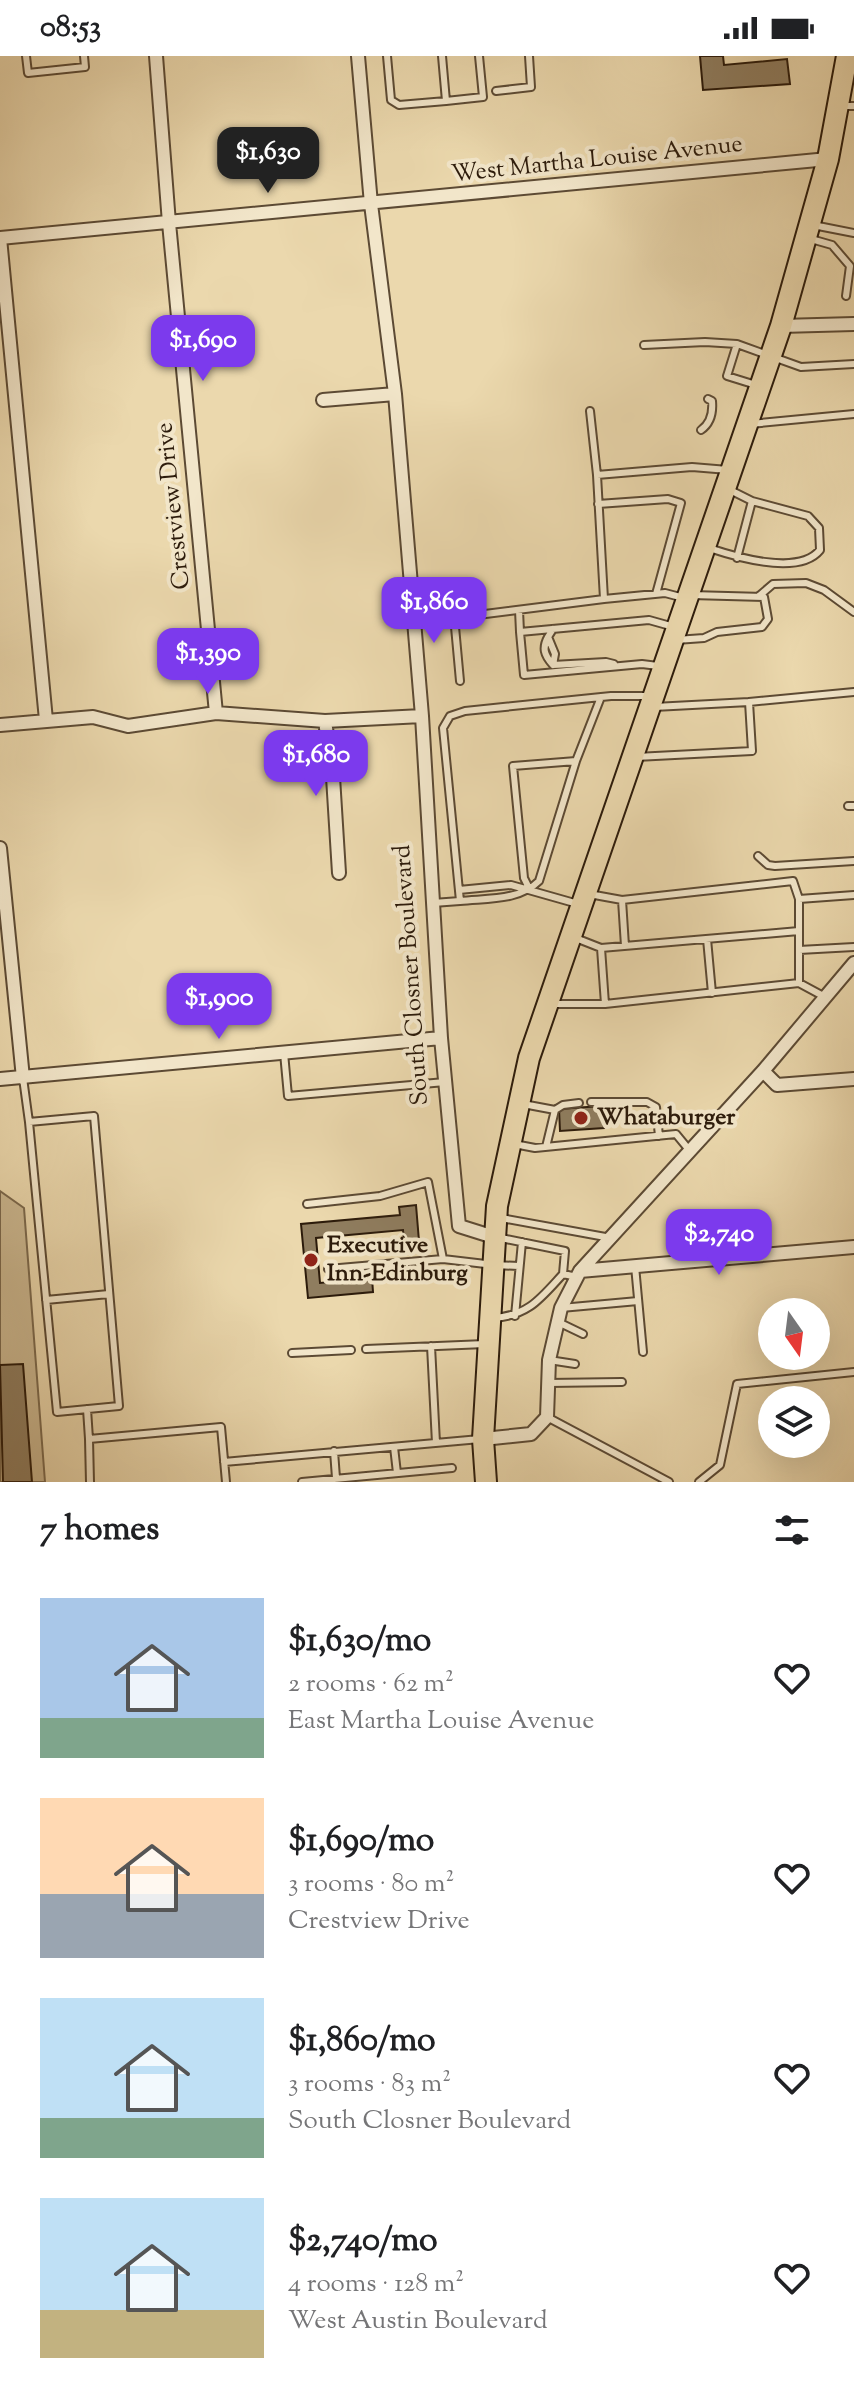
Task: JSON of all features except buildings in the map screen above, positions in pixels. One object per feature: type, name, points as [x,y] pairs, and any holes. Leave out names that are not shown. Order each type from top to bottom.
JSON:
[{"type":"main road","points":[[486,1482],[483,1439],[495,1227],[529,1058],[781,326],[846,106],[849,61]]},
{"type":"street","name":"Crestview Drive","points":[[156,56],[216,713]]},
{"type":"street","name":"South Closner Boulevard","points":[[358,56],[371,204],[395,394],[422,716],[441,1038],[459,1226],[495,1227]]},
{"type":"street","name":"West Martha Louise Avenue","points":[[0,238],[828,159]]},
{"type":"street","points":[[0,238],[46,720]]},
{"type":"street","points":[[781,326],[854,324]]},
{"type":"street","points":[[323,400],[395,394]]},
{"type":"street","points":[[0,725],[93,717],[128,726],[216,713],[325,721],[422,716]]},
{"type":"street","points":[[325,721],[333,777],[339,873]]},
{"type":"street","points":[[0,848],[23,1078]]},
{"type":"street","points":[[483,1439],[531,1434],[547,1417],[549,1360],[561,1308],[579,1274],[763,1071],[854,963]]},
{"type":"street","points":[[0,1079],[441,1038]]},
{"type":"street","points":[[763,1071],[777,1085],[854,1079]]},
{"type":"street","points":[[579,1274],[635,1266],[854,1247]]},
{"type":"lane","points":[[26,56],[28,73],[85,67],[84,56]]},
{"type":"lane","points":[[387,56],[391,100],[399,105],[483,97],[479,56]]},
{"type":"lane","points":[[442,56],[446,101]]},
{"type":"lane","points":[[496,91],[531,87],[529,56]]},
{"type":"lane","points":[[808,231],[854,231]]},
{"type":"lane","points":[[808,231],[832,245],[850,266],[846,296]]},
{"type":"lane","points":[[737,344],[727,376],[761,387]]},
{"type":"lane","points":[[644,345],[737,344],[801,367],[854,364]]},
{"type":"lane","points":[[701,430],[708,425],[713,409],[712,401],[708,399]]},
{"type":"lane","points":[[590,411],[604,599]]},
{"type":"lane","points":[[748,424],[854,414]]},
{"type":"lane","points":[[597,475],[692,467],[729,479],[752,501],[808,516],[815,521],[821,536],[820,550],[802,561],[764,562],[737,558],[705,547]]},
{"type":"lane","points":[[598,504],[668,499],[681,503],[656,594]]},
{"type":"lane","points":[[737,558],[752,501]]},
{"type":"lane","points":[[758,597],[773,584],[806,583],[824,590],[854,612]]},
{"type":"lane","points":[[414,623],[665,593],[688,597],[758,597],[766,600],[768,619],[762,627],[717,632],[704,638],[675,634],[649,620],[520,632]]},
{"type":"lane","points":[[519,610],[524,675],[642,664],[664,667]]},
{"type":"lane","points":[[454,616],[460,681]]},
{"type":"lane","points":[[553,629],[548,637],[555,654],[553,665],[606,662],[622,666]]},
{"type":"lane","points":[[460,901],[443,728],[450,716],[465,711],[601,697],[652,702],[749,702],[854,692]]},
{"type":"lane","points":[[433,903],[511,896],[530,890],[539,881],[576,761],[601,697]]},
{"type":"lane","points":[[633,757],[752,751],[749,702]]},
{"type":"lane","points":[[530,890],[524,878],[513,766],[576,761]]},
{"type":"lane","points":[[758,856],[768,865],[775,866],[854,861]]},
{"type":"lane","points":[[459,890],[511,885],[584,899],[622,900],[793,881],[799,899],[799,983]]},
{"type":"lane","points":[[799,899],[854,895]]},
{"type":"lane","points":[[622,900],[625,946]]},
{"type":"lane","points":[[571,937],[601,948],[799,931]]},
{"type":"lane","points":[[707,939],[712,993]]},
{"type":"lane","points":[[799,950],[854,947]]},
{"type":"lane","points":[[601,948],[605,1004]]},
{"type":"lane","points":[[548,1004],[605,1004],[799,983],[825,997]]},
{"type":"lane","points":[[284,1053],[288,1096],[445,1082]]},
{"type":"lane","points":[[23,1078],[57,1412],[119,1406],[94,1116],[29,1122]]},
{"type":"lane","points":[[591,1102],[647,1102],[656,1107],[659,1136]]},
{"type":"lane","points":[[519,1104],[555,1110],[563,1105],[579,1103]]},
{"type":"lane","points":[[546,1147],[555,1110]]},
{"type":"lane","points":[[511,1144],[535,1148],[676,1134],[690,1151]]},
{"type":"lane","points":[[307,1204],[380,1196],[428,1182],[443,1259]]},
{"type":"lane","points":[[495,1227],[611,1238]]},
{"type":"lane","points":[[490,1318],[515,1316],[545,1293],[563,1274],[565,1251],[522,1242],[495,1227]]},
{"type":"lane","points":[[515,1316],[522,1242]]},
{"type":"lane","points":[[328,1269],[443,1259],[519,1266]]},
{"type":"lane","points":[[635,1266],[643,1352]]},
{"type":"lane","points":[[563,1274],[579,1274]]},
{"type":"lane","points":[[46,1300],[109,1294]]},
{"type":"lane","points":[[561,1308],[638,1301]]},
{"type":"lane","points":[[558,1322],[583,1334]]},
{"type":"lane","points":[[366,1349],[488,1344]]},
{"type":"lane","points":[[431,1346],[436,1443]]},
{"type":"lane","points":[[292,1353],[351,1350]]},
{"type":"lane","points":[[549,1360],[575,1364]]},
{"type":"lane","points":[[699,1482],[720,1465],[737,1384],[854,1372]]},
{"type":"lane","points":[[548,1383],[622,1382]]},
{"type":"lane","points":[[87,1409],[90,1482]]},
{"type":"lane","points":[[547,1417],[669,1482]]},
{"type":"lane","points":[[89,1439],[221,1427],[226,1482]]},
{"type":"lane","points":[[224,1462],[483,1439]]},
{"type":"lane","points":[[394,1447],[397,1473]]},
{"type":"lane","points":[[334,1451],[336,1478]]},
{"type":"lane","points":[[302,1482],[452,1468]]},
{"type":"shaded area","points":[[0,1191],[24,1208],[45,1482],[0,1482]]},
{"type":"place","name":"Whataburger","points":[[581,1118]]},
{"type":"place","name":"Executive Inn-Edinburg","points":[[311,1260]]}]
